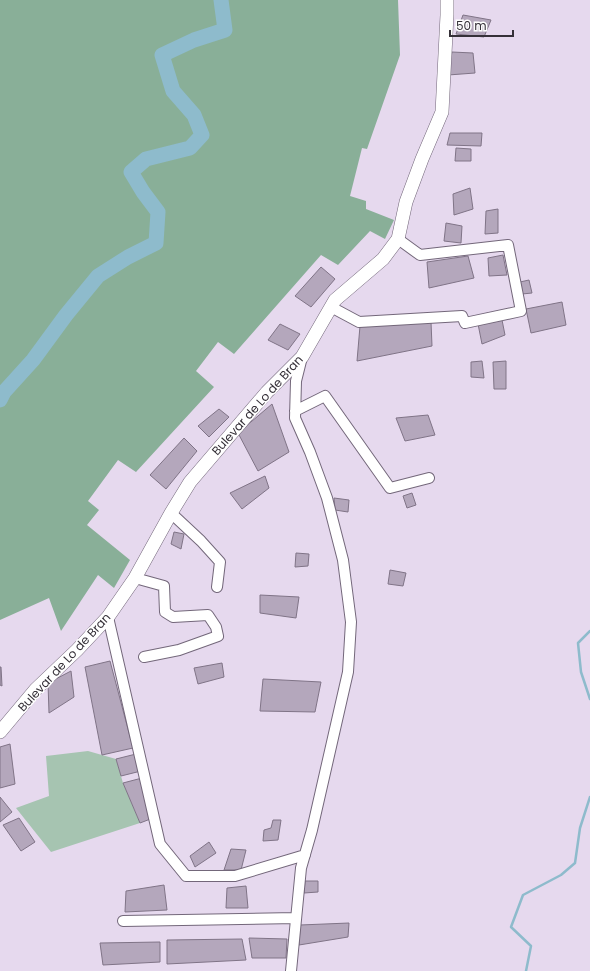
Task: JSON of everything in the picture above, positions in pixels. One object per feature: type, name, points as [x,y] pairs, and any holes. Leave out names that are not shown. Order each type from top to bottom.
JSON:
[{"type":"street","name":"Bulevar de Lo de Bran","points":[[0,732],[36,689],[77,650],[108,617],[135,578],[190,482],[267,392],[302,357],[335,300],[384,259],[398,239],[406,202],[442,112],[447,0]]},
{"type":"street","points":[[331,307],[359,322],[462,316],[465,323],[521,311],[508,245],[420,255],[398,239]]},
{"type":"street","points":[[291,971],[301,868],[312,830],[348,672],[351,622],[343,560],[327,498],[310,452],[295,418],[296,381],[302,357]]},
{"type":"street","points":[[295,411],[325,396],[390,488],[429,478]]},
{"type":"street","points":[[171,513],[201,541],[220,562],[217,588]]},
{"type":"street","points":[[135,578],[164,586],[165,612],[173,617],[208,616],[216,627],[218,636],[179,650],[144,657]]},
{"type":"street","points":[[108,617],[160,844],[186,876],[235,876],[304,855]]},
{"type":"street","points":[[123,921],[296,918]]},
{"type":"green space","points":[[0,0],[398,0],[400,55],[367,149],[362,148],[350,196],[366,201],[366,209],[394,220],[385,239],[370,231],[338,265],[321,255],[234,354],[218,342],[196,371],[214,387],[136,472],[118,460],[88,501],[99,510],[87,525],[130,560],[114,588],[98,575],[61,631],[49,598],[0,620]]},
{"type":"green space","points":[[88,751],[116,759],[123,783],[140,823],[51,852],[16,808],[49,796],[46,756]]},
{"type":"building","points":[[463,15],[491,20],[484,37],[456,34]]},
{"type":"building","points":[[452,52],[473,53],[475,73],[448,75]]},
{"type":"building","points":[[450,133],[482,133],[481,146],[447,145]]},
{"type":"building","points":[[456,148],[471,149],[471,161],[455,161]]},
{"type":"building","points":[[470,188],[473,209],[454,215],[453,194]]},
{"type":"building","points":[[498,209],[498,233],[485,234],[486,211]]},
{"type":"building","points":[[446,223],[462,226],[461,243],[444,241]]},
{"type":"building","points":[[503,255],[507,275],[489,276],[488,258]]},
{"type":"building","points":[[468,256],[474,278],[429,288],[427,262]]},
{"type":"building","points":[[321,267],[335,279],[311,307],[295,296]]},
{"type":"building","points":[[529,280],[532,293],[522,294],[520,282]]},
{"type":"building","points":[[562,302],[566,325],[531,333],[526,309]]},
{"type":"building","points":[[502,320],[505,335],[482,344],[478,324]]},
{"type":"building","points":[[431,322],[432,346],[357,361],[360,326]]},
{"type":"building","points":[[280,324],[300,334],[288,350],[268,340]]},
{"type":"building","points":[[482,361],[484,378],[471,377],[471,362]]},
{"type":"building","points":[[506,361],[506,389],[494,389],[493,362]]},
{"type":"building","points":[[272,404],[289,452],[258,471],[238,433]]},
{"type":"building","points":[[219,409],[229,417],[209,437],[198,426]]},
{"type":"building","points":[[428,415],[435,435],[405,441],[396,418]]},
{"type":"building","points":[[184,438],[197,451],[166,489],[150,475]]},
{"type":"building","points":[[265,476],[269,488],[242,509],[230,493]]},
{"type":"building","points":[[412,493],[416,505],[407,508],[403,496]]},
{"type":"building","points":[[334,498],[349,500],[348,512],[335,510]]},
{"type":"building","points":[[174,532],[184,534],[181,549],[171,544]]},
{"type":"building","points":[[296,553],[309,554],[308,566],[295,567]]},
{"type":"building","points":[[390,570],[406,573],[403,586],[388,584]]},
{"type":"building","points":[[260,595],[299,597],[296,618],[260,613]]},
{"type":"building","points":[[110,661],[133,748],[102,755],[85,667]]},
{"type":"building","points":[[222,663],[224,677],[198,684],[194,668]]},
{"type":"building","points":[[1,667],[2,686],[0,685]]},
{"type":"building","points":[[71,671],[74,697],[49,713],[48,683]]},
{"type":"building","points":[[263,679],[321,682],[315,712],[260,711]]},
{"type":"building","points":[[10,744],[15,784],[0,788],[0,747]]},
{"type":"building","points":[[136,754],[141,771],[121,776],[116,759]]},
{"type":"building","points":[[142,778],[153,818],[140,823],[123,783]]},
{"type":"building","points":[[0,797],[12,812],[0,822]]},
{"type":"building","points":[[19,818],[35,842],[21,851],[3,825]]},
{"type":"building","points":[[273,820],[281,820],[278,840],[263,841],[264,830],[271,828]]},
{"type":"building","points":[[209,842],[216,853],[195,867],[190,856]]},
{"type":"building","points":[[231,849],[246,850],[241,870],[224,870]]},
{"type":"building","points":[[305,881],[318,881],[318,892],[304,893]]},
{"type":"building","points":[[164,885],[167,910],[125,912],[126,891]]},
{"type":"building","points":[[246,886],[248,908],[226,908],[227,888]]},
{"type":"building","points":[[349,923],[348,937],[299,945],[300,925]]},
{"type":"building","points":[[249,938],[287,939],[286,958],[252,958]]},
{"type":"building","points":[[242,939],[246,960],[167,964],[167,940]]},
{"type":"building","points":[[160,942],[160,962],[103,965],[100,943]]},
{"type":"waterway","points":[[0,400],[4,392],[33,360],[66,315],[98,276],[128,257],[156,243],[158,212],[143,192],[131,172],[146,159],[190,148],[202,135],[194,115],[173,91],[162,55],[194,40],[225,30],[221,0]]},
{"type":"waterway","points":[[590,631],[578,643],[581,672],[590,699]]},
{"type":"waterway","points":[[526,971],[531,946],[511,927],[523,895],[561,875],[575,863],[580,828],[590,797]]}]
